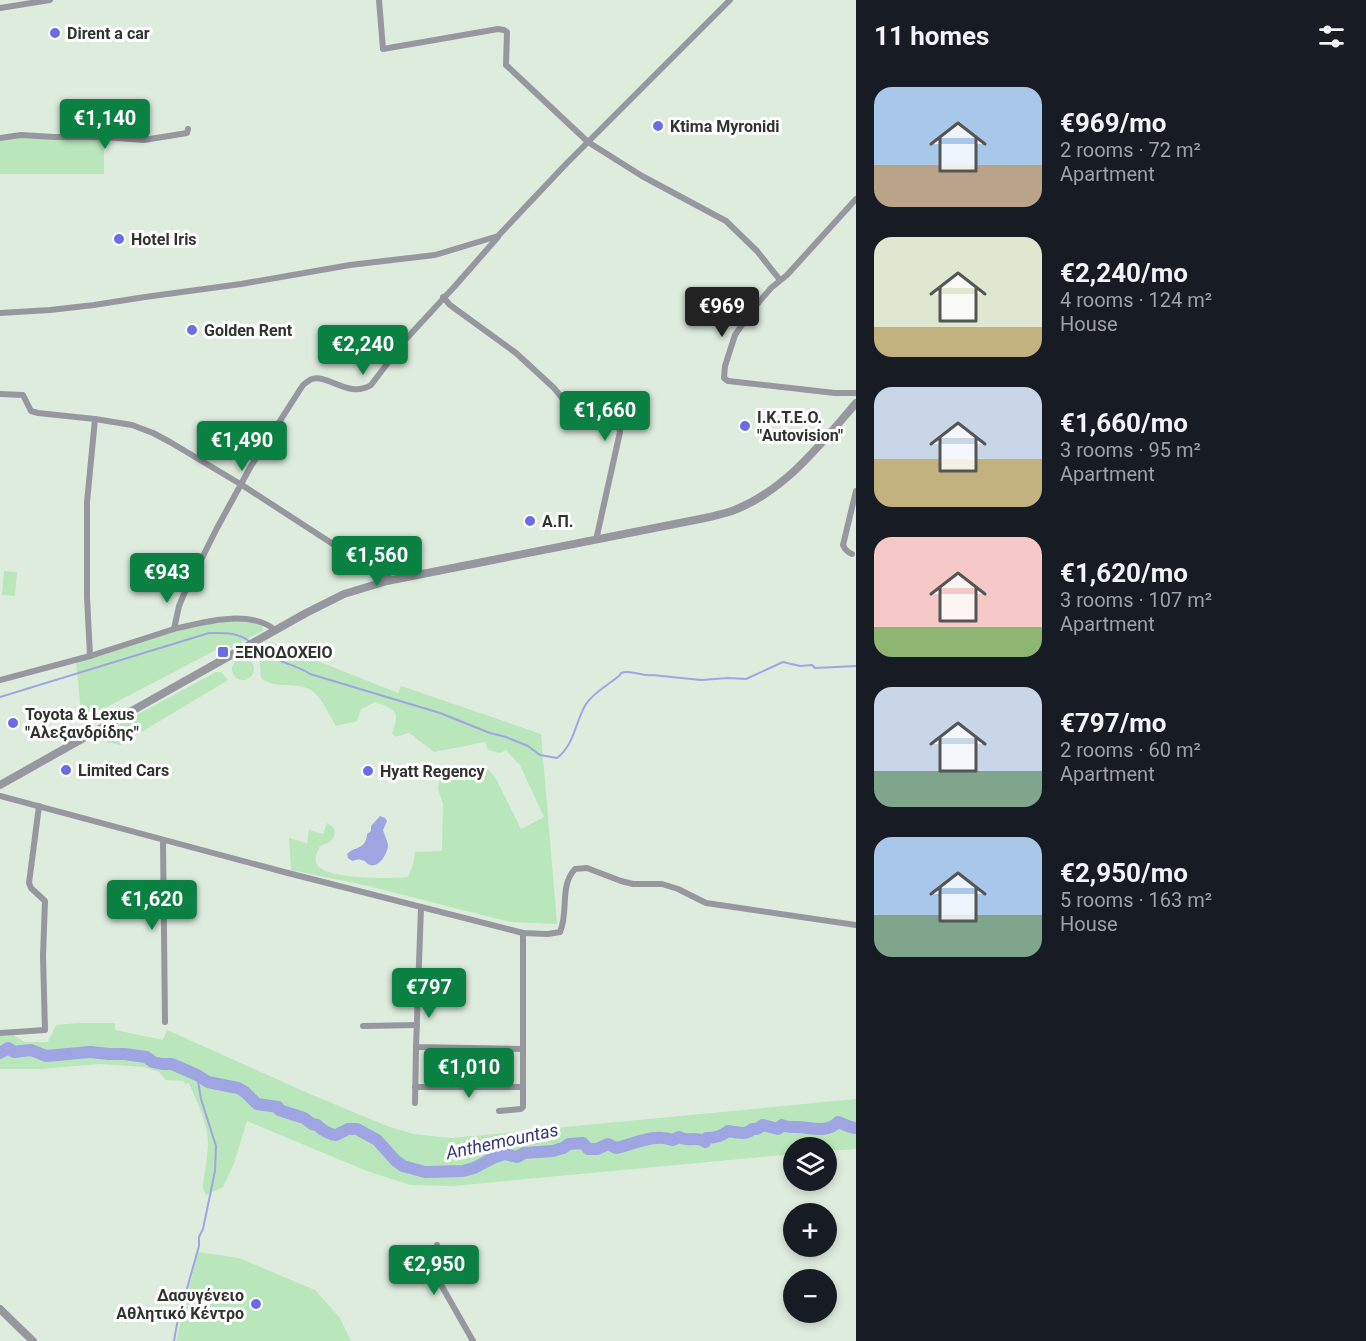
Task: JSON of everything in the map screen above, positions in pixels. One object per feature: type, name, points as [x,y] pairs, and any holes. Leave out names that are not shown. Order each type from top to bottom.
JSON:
[{"type":"street","points":[[0,8],[50,0]]},
{"type":"street","points":[[379,0],[383,49],[498,29],[507,32],[506,65],[588,142],[642,176],[726,221],[757,251],[780,280]]},
{"type":"street","points":[[174,629],[184,594],[217,528],[251,466],[303,384],[311,379],[318,379],[350,389],[363,389],[371,385],[406,339],[498,236],[730,0]]},
{"type":"street","points":[[0,138],[21,135],[144,140],[187,133],[188,129]]},
{"type":"street","points":[[856,200],[753,309],[735,335],[725,366],[724,378],[728,381],[835,393],[856,393]]},
{"type":"street","points":[[0,313],[94,305],[241,284],[350,265],[435,255],[498,236]]},
{"type":"street","points":[[443,297],[450,305],[516,353],[554,388],[572,410],[579,415],[612,420],[619,426],[620,432],[596,540]]},
{"type":"street","points":[[0,394],[23,395],[31,411],[38,413],[132,425],[153,433],[242,485],[371,569],[395,580]]},
{"type":"street","points":[[0,785],[318,606],[344,594],[395,580],[731,511],[779,484],[811,456],[856,403]]},
{"type":"street","points":[[90,656],[87,597],[87,502],[95,419]]},
{"type":"street","points":[[852,554],[847,552],[843,545],[856,491]]},
{"type":"street","points":[[370,586],[373,577],[371,569]]},
{"type":"street","points":[[0,680],[202,622],[241,618],[264,623],[275,630]]},
{"type":"street","points":[[0,796],[523,933],[560,932],[570,875],[575,869],[582,868],[628,883],[662,884],[706,903],[856,925]]},
{"type":"street","points":[[0,1033],[45,1030],[43,956],[45,901],[31,888],[29,883],[39,806]]},
{"type":"street","points":[[163,840],[165,1022]]},
{"type":"street","points":[[415,1104],[421,907]]},
{"type":"street","points":[[499,1111],[522,1108],[523,933]]},
{"type":"street","points":[[363,1026],[417,1025]]},
{"type":"street","points":[[416,1047],[523,1049]]},
{"type":"street","points":[[415,1087],[523,1087]]},
{"type":"street","points":[[436,1245],[440,1283],[473,1341]]},
{"type":"street","points":[[0,1309],[33,1341]]},
{"type":"green space","points":[[21,138],[104,140],[104,174],[0,174],[0,141]]},
{"type":"green space","points":[[4,571],[17,572],[15,596],[2,595]]},
{"type":"green space","points":[[240,620],[260,623],[264,630],[229,649],[216,650],[82,720],[76,662],[194,626]]},
{"type":"green space","points":[[270,642],[398,693],[401,686],[541,734],[557,924],[510,922],[368,886],[291,870],[289,838],[307,843],[309,830],[323,834],[327,823],[333,827],[334,837],[320,846],[315,859],[319,867],[348,876],[408,877],[415,852],[442,851],[443,804],[438,789],[439,781],[449,774],[487,768],[495,777],[521,829],[544,817],[520,765],[506,750],[500,753],[488,750],[485,742],[434,752],[409,733],[395,737],[392,733],[396,715],[392,709],[375,702],[361,709],[357,721],[336,726],[322,701],[311,690],[299,686],[273,684],[261,678],[260,662],[255,655],[256,650]]},
{"type":"green space","points":[[243,658],[253,665],[254,669],[247,679],[243,680],[233,673],[232,669],[239,659]]},
{"type":"green space","points":[[216,672],[221,672],[228,680],[120,745],[104,739],[109,730]]},
{"type":"green space","points":[[115,1023],[115,1030],[163,1040],[167,1030],[310,1094],[387,1126],[413,1134],[452,1138],[856,1099],[856,1149],[837,1150],[837,1137],[783,1137],[783,1155],[453,1186],[410,1185],[367,1171],[247,1121],[233,1166],[223,1187],[206,1195],[203,1184],[208,1146],[207,1130],[189,1083],[166,1080],[159,1072],[144,1067],[100,1064],[40,1069],[0,1069],[0,1036],[13,1035],[25,1042],[48,1042],[56,1025]]},
{"type":"green space","name":"Δασυγένειο Αθλητικό Κέντρο","points":[[198,1252],[239,1258],[315,1290],[340,1318],[351,1341],[176,1341]]},
{"type":"water","points":[[380,816],[387,821],[383,830],[388,845],[382,859],[373,865],[363,860],[350,860],[347,854],[365,843],[371,826]]},
{"type":"waterway","points":[[0,697],[209,633],[225,633],[249,641]]},
{"type":"waterway","points":[[254,645],[272,657],[310,674],[440,713],[528,746],[540,755],[557,758],[568,746],[586,704],[621,673],[701,680],[746,679],[783,662],[800,666],[812,665],[815,668],[856,666]]},
{"type":"waterway","name":"Anthemountas","points":[[0,1053],[8,1048],[14,1052],[31,1050],[46,1056],[90,1052],[124,1054],[146,1057],[162,1064],[172,1064],[208,1082],[238,1088],[257,1104],[278,1107],[279,1110],[304,1118],[330,1134],[336,1135],[348,1129],[357,1129],[377,1140],[403,1166],[425,1172],[463,1171],[505,1154],[517,1157],[524,1153],[553,1151],[569,1144],[583,1143],[588,1149],[597,1149],[608,1144],[616,1148],[658,1138],[673,1140],[679,1137],[699,1139],[705,1142],[707,1138],[728,1131],[744,1133],[763,1125],[778,1129],[782,1125],[824,1129],[838,1122],[856,1128]]},
{"type":"waterway","points":[[174,1341],[199,1246],[199,1237],[203,1229],[215,1171],[216,1146],[201,1099],[197,1075]]},
{"type":"place","name":"Dirent a car","points":[[55,33]]},
{"type":"place","name":"Ktima Myronidi","points":[[658,126]]},
{"type":"place","name":"Hotel Iris","points":[[119,239]]},
{"type":"place","name":"Golden Rent","points":[[192,330]]},
{"type":"place","name":"I.Κ.Τ.Ε.Ο. \"Autovision\"","points":[[745,426]]},
{"type":"place","name":"Α.Π.","points":[[530,521]]},
{"type":"place","name":"ΞΕΝΟΔΟΧΕΙΟ","points":[[223,652]]},
{"type":"place","name":"Toyota & Lexus \"Αλεξανδρίδης\"","points":[[13,723]]},
{"type":"place","name":"Limited Cars","points":[[66,770]]},
{"type":"place","name":"Hyatt Regency","points":[[368,771]]},
{"type":"place","name":"Δασυγένειο Αθλητικό Κέντρο","points":[[256,1304]]}]
